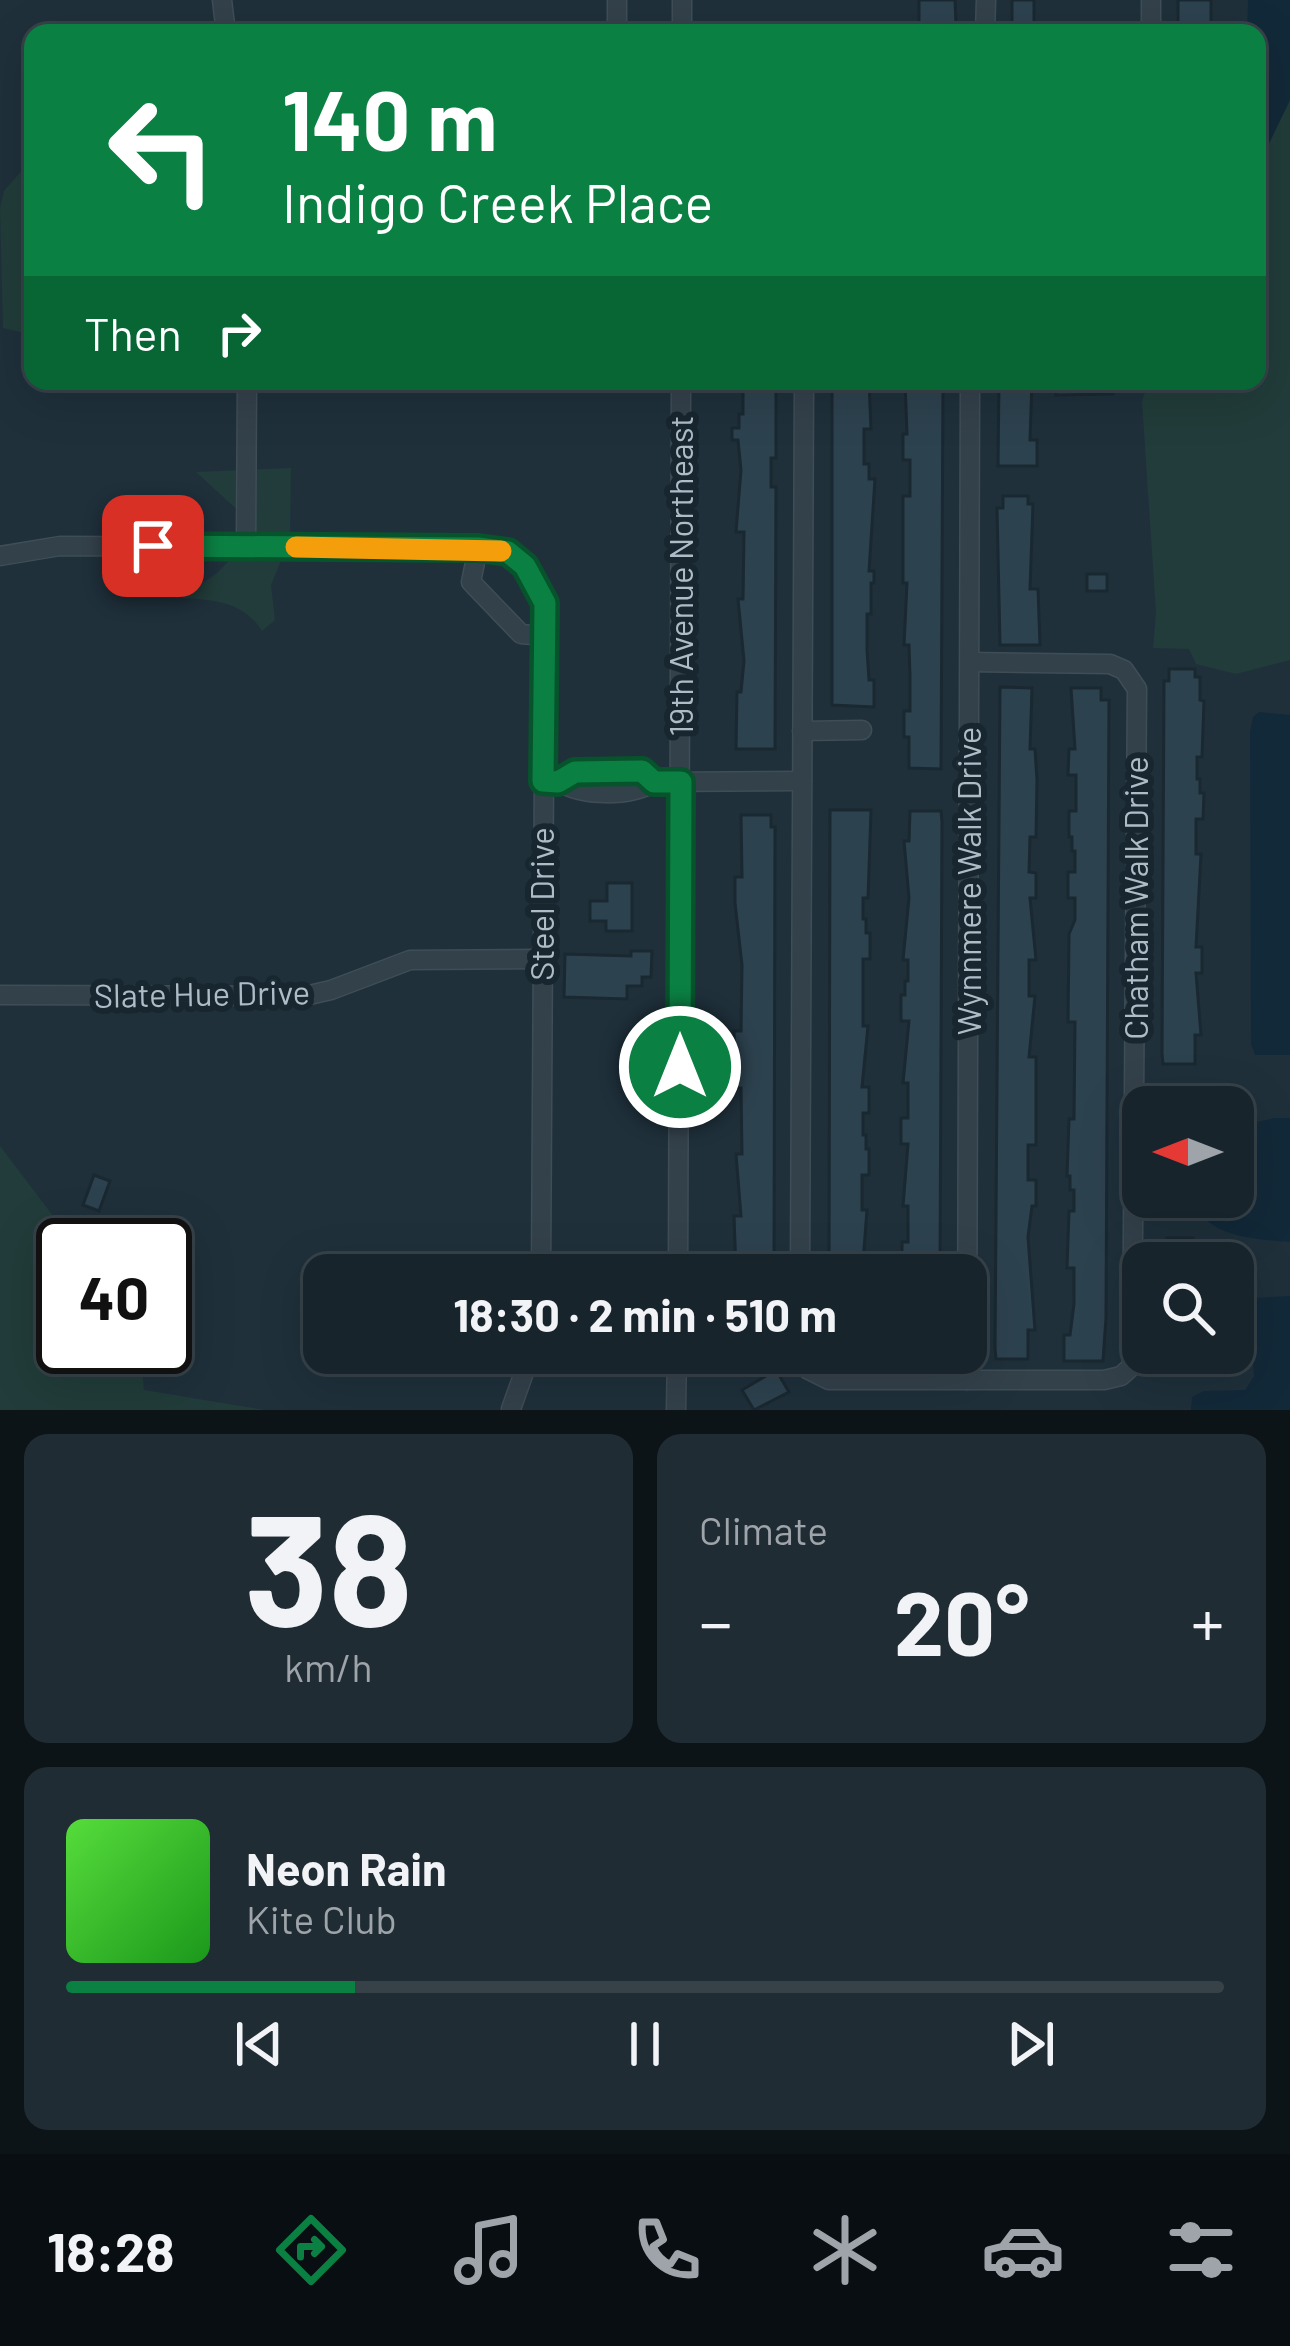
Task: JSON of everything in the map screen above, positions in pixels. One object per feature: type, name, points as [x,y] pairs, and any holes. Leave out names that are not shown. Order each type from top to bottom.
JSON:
[{"type":"street","points":[[246,546],[247,390]]},
{"type":"street","name":"19th Avenue Northeast","points":[[678,1254],[681,390]]},
{"type":"street","points":[[800,1254],[804,390]]},
{"type":"street","name":"Wynnmere Walk Drive","points":[[967,1380],[970,390]]},
{"type":"street","name":"Steel Drive","points":[[0,556],[60,546],[478,548],[508,552],[525,566],[545,603],[551,781],[542,959],[542,1254]]},
{"type":"street","points":[[478,548],[471,582],[521,634],[544,635]]},
{"type":"street","name":"Chatham Walk Drive","points":[[816,1374],[829,1381],[1104,1380],[1121,1376],[1132,1366],[1137,689],[1124,670],[1110,664],[970,662]]},
{"type":"street","points":[[802,731],[862,730]]},
{"type":"street","points":[[551,781],[575,772],[642,771],[654,782],[802,781]]},
{"type":"street","name":"Slate Hue Drive","points":[[0,995],[304,996],[345,986],[410,960],[542,959]]},
{"type":"street","points":[[511,1408],[523,1374]]},
{"type":"street","points":[[676,1410],[677,1374]]},
{"type":"green space","points":[[1290,100],[1290,660],[1236,674],[1196,664],[1189,649],[1153,648],[1156,613],[1142,402],[1145,390],[1266,390],[1266,149]]},
{"type":"green space","points":[[24,168],[24,333],[3,328],[0,208],[4,191]]},
{"type":"green space","points":[[291,468],[290,539],[271,585],[275,620],[262,631],[237,608],[181,598],[217,573],[244,546],[244,516],[196,472]]},
{"type":"green space","points":[[0,1146],[55,1218],[36,1218],[36,1374],[143,1374],[144,1390],[265,1410],[0,1410]]},
{"type":"water","points":[[1248,0],[1290,0],[1290,100],[1266,149],[1266,24],[1247,24]]},
{"type":"water","points":[[1259,712],[1290,715],[1290,1055],[1255,1055],[1251,1044],[1250,732]]},
{"type":"water","points":[[1290,1118],[1290,1242],[1232,1234],[1205,1218],[1254,1218],[1254,1122]]},
{"type":"water","points":[[1290,1296],[1290,1410],[1191,1410],[1192,1397],[1204,1391],[1245,1390],[1254,1376],[1254,1298]]},
{"type":"building","points":[[919,0],[955,0],[956,24],[919,24]]},
{"type":"building","points":[[1012,0],[1034,0],[1034,24],[1012,24]]},
{"type":"building","points":[[1178,0],[1211,0],[1211,24],[1178,24]]},
{"type":"building","points":[[743,390],[776,390],[776,458],[771,458],[771,487],[776,487],[775,749],[736,749],[737,692],[741,692],[744,661],[738,599],[743,599],[744,532],[736,532],[741,470],[732,428],[739,428],[739,414],[743,414]]},
{"type":"building","points":[[832,390],[869,390],[871,429],[864,429],[864,464],[869,464],[869,479],[875,479],[869,571],[874,571],[874,583],[871,614],[867,614],[874,707],[832,705]]},
{"type":"building","points":[[905,390],[943,390],[941,769],[909,768],[909,737],[904,737],[904,711],[910,711],[909,645],[904,645],[907,583],[903,583],[903,496],[910,496],[910,460],[903,460],[903,434],[907,434]]},
{"type":"building","points":[[999,390],[1032,390],[1030,440],[1037,440],[1037,466],[998,466]]},
{"type":"building","points":[[1056,390],[1113,390],[1113,394],[1056,395]]},
{"type":"building","points":[[1003,496],[1028,496],[1028,504],[1033,504],[1030,589],[1038,589],[1040,645],[1000,645],[997,508],[1003,508]]},
{"type":"building","points":[[1087,574],[1107,574],[1107,591],[1087,591]]},
{"type":"building","points":[[1169,669],[1195,669],[1204,701],[1202,757],[1197,757],[1197,779],[1204,793],[1203,819],[1196,819],[1196,854],[1201,854],[1196,947],[1202,947],[1202,973],[1196,973],[1201,1035],[1195,1035],[1195,1064],[1163,1064],[1162,1054],[1164,681],[1169,681]]},
{"type":"building","points":[[1000,687],[1032,688],[1030,749],[1035,749],[1037,780],[1036,837],[1030,837],[1029,872],[1036,873],[1036,898],[1030,898],[1036,960],[1029,960],[1029,996],[1035,996],[1029,1057],[1036,1057],[1036,1145],[1028,1145],[1028,1180],[1036,1180],[1036,1206],[1032,1206],[1028,1237],[1035,1330],[1028,1330],[1028,1359],[996,1359],[995,1349]]},
{"type":"building","points":[[1071,688],[1101,688],[1101,700],[1109,700],[1103,1361],[1064,1361],[1064,1335],[1070,1335],[1074,1304],[1074,1268],[1067,1268],[1069,1211],[1074,1211],[1074,1190],[1067,1176],[1069,1119],[1074,1119],[1075,1022],[1068,1022],[1069,934],[1075,920],[1075,898],[1068,898],[1068,872],[1075,872],[1069,811],[1076,811],[1076,775],[1068,775],[1069,749],[1075,749]]},
{"type":"building","points":[[830,810],[871,810],[868,898],[863,898],[863,919],[870,933],[870,959],[863,959],[863,1026],[868,1026],[862,1087],[869,1087],[869,1113],[863,1113],[863,1135],[869,1149],[869,1175],[862,1175],[862,1210],[867,1210],[864,1254],[829,1254]]},
{"type":"building","points":[[910,811],[941,811],[940,1254],[902,1254],[902,1242],[908,1242],[908,1206],[903,1206],[908,1144],[901,1144],[901,1118],[908,1118],[908,1083],[903,1083],[909,1021],[901,1021],[901,995],[908,981],[908,960],[903,960],[909,898],[904,841],[909,841]]},
{"type":"building","points":[[741,815],[771,815],[771,827],[775,827],[774,1254],[735,1254],[734,1216],[741,1216],[736,1154],[742,1154],[734,1031],[741,1031],[742,965],[735,877],[742,877]]},
{"type":"building","points":[[607,883],[632,883],[632,931],[606,931],[606,921],[590,921],[590,901],[607,901]]},
{"type":"building","points":[[631,951],[652,951],[651,977],[642,977],[642,986],[627,986],[627,999],[564,997],[565,954],[631,956]]},
{"type":"building","points":[[94,1175],[110,1181],[99,1211],[83,1205]]},
{"type":"building","points":[[1167,1238],[1193,1238],[1193,1242],[1166,1242]]},
{"type":"building","points":[[769,1374],[778,1374],[789,1392],[754,1410],[742,1390]]},
{"type":"slow traffic","points":[[296,547],[501,551]]},
{"type":"route","points":[[153,546],[478,548],[508,552],[525,566],[545,603],[543,781],[558,782],[575,772],[642,771],[654,782],[681,782],[680,1067]]}]
